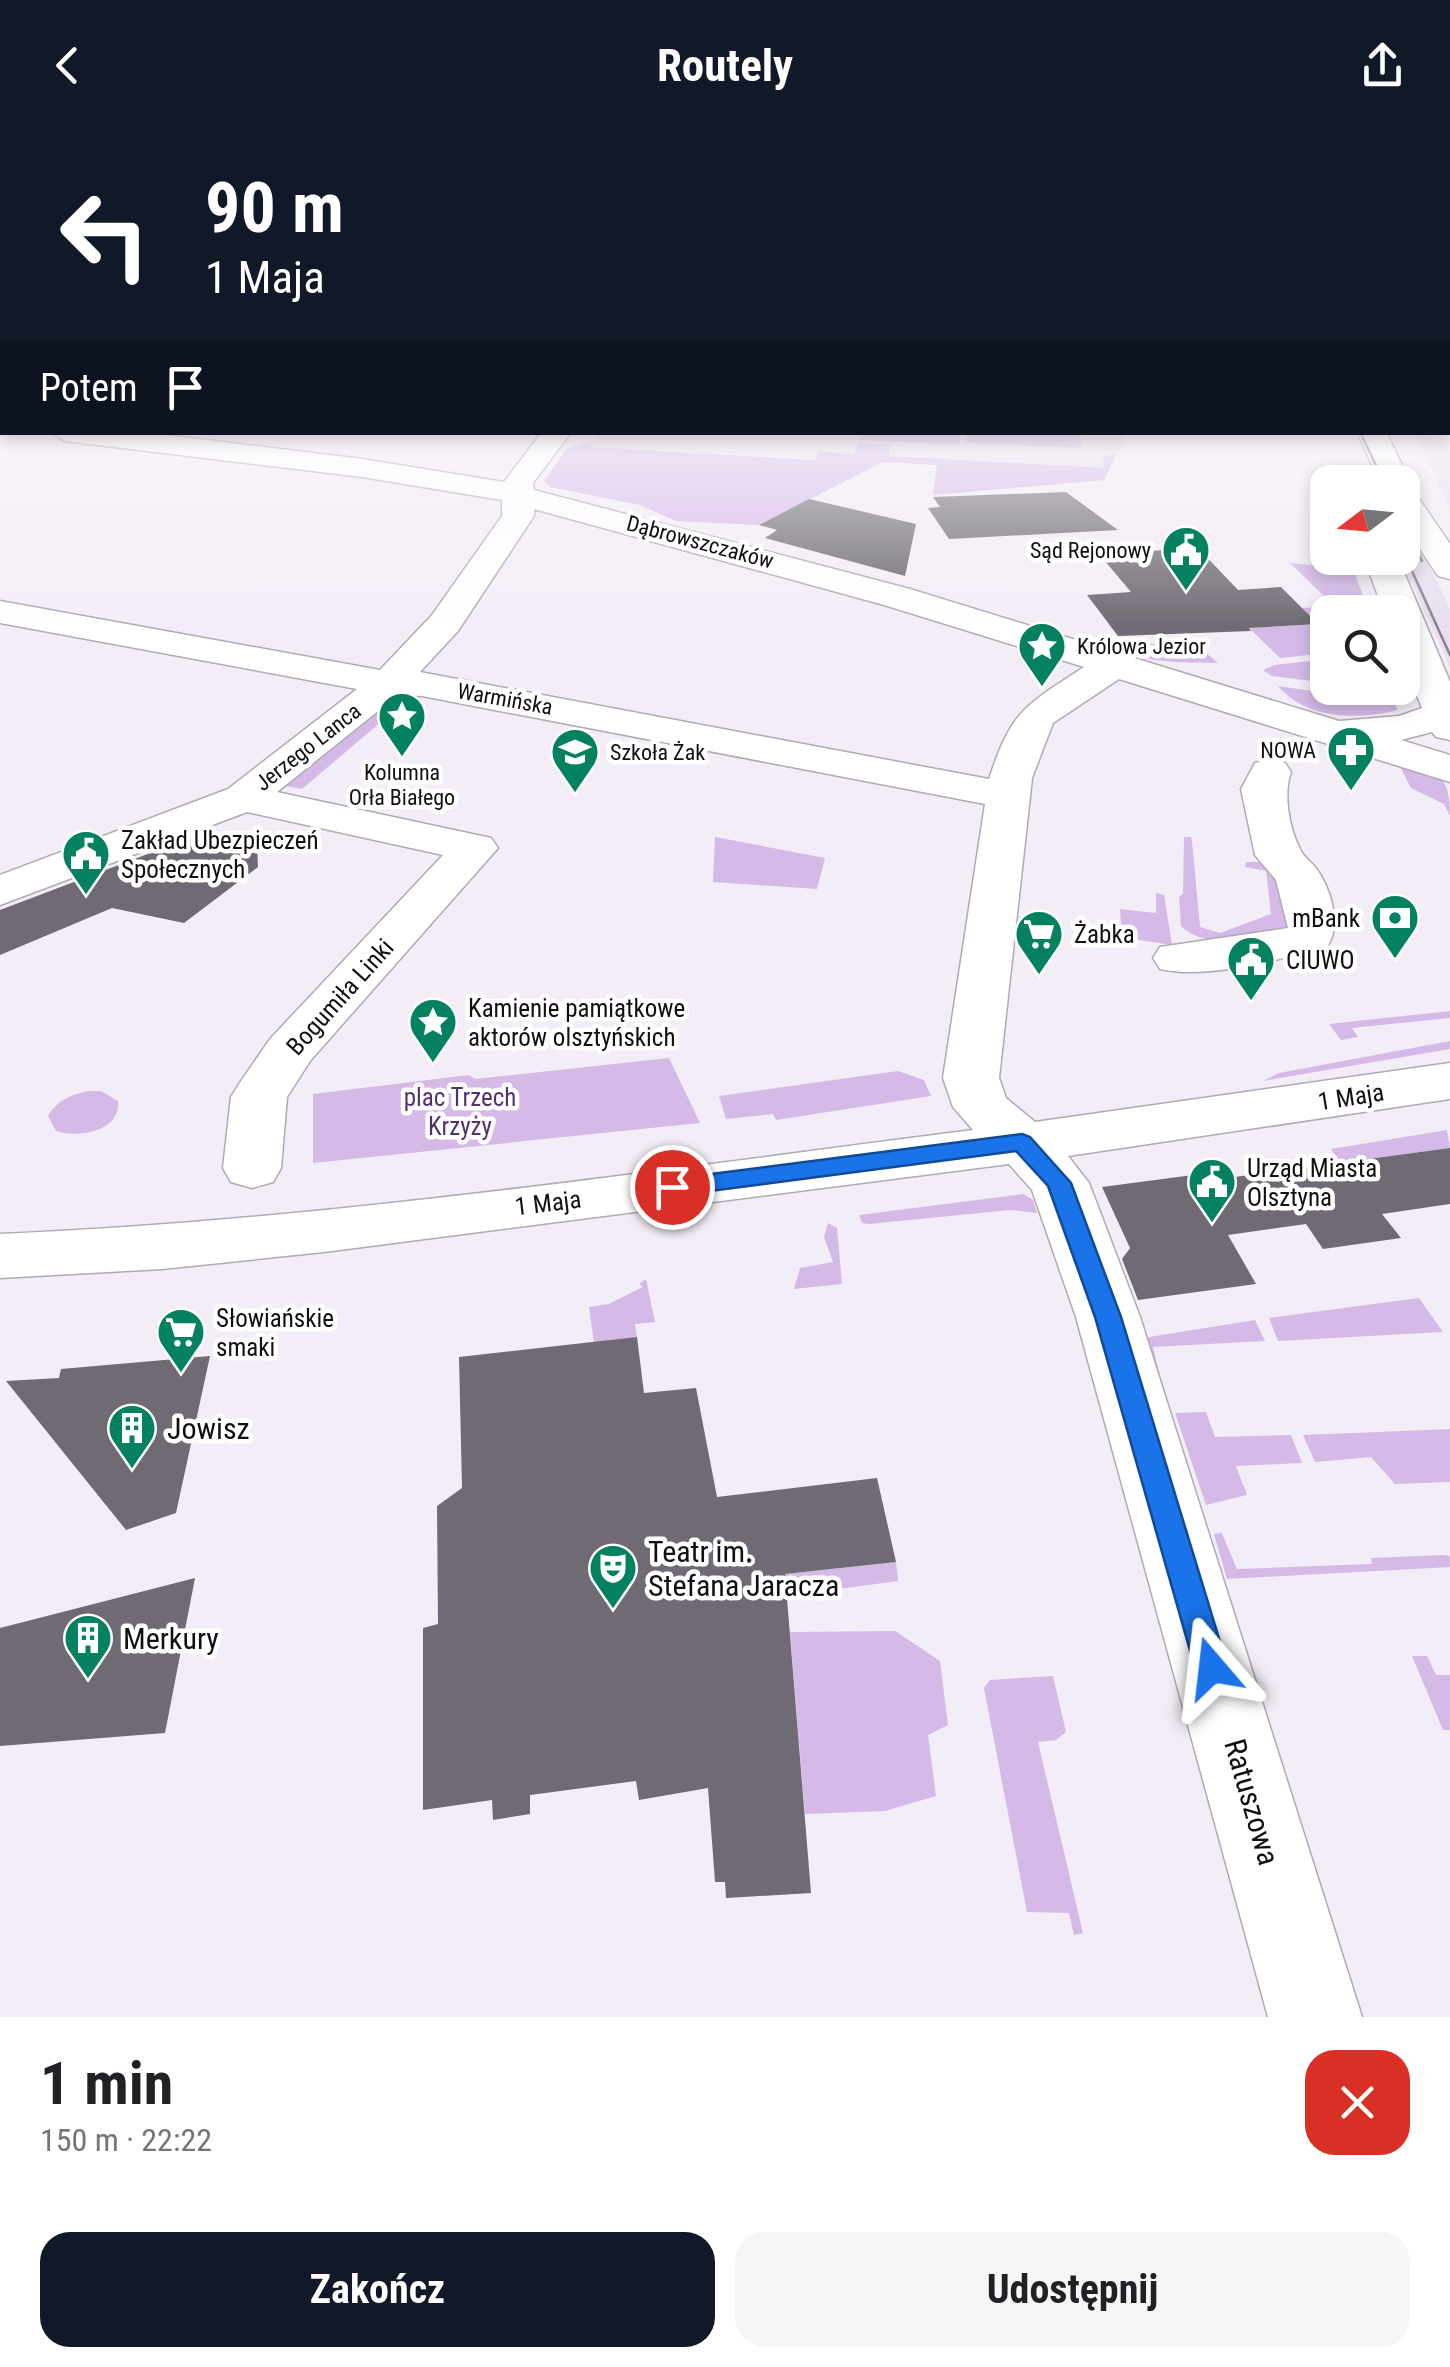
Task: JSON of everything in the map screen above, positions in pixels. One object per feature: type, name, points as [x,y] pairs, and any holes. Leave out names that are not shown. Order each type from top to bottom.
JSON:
[{"type":"street","name":"Dąbrowszczaków","points":[[230,452],[426,476],[520,496],[896,596],[1450,769]]},
{"type":"street","name":"Jerzego Lanca","points":[[0,891],[243,798],[389,683],[444,624],[518,516],[518,483],[542,452]]},
{"type":"street","points":[[1420,524],[1450,570]]},
{"type":"street","name":"Warmińska","points":[[10,618],[389,683],[422,684],[1008,796]]},
{"type":"street","points":[[1420,656],[1447,721]]},
{"type":"street","name":"Ratuszowa","points":[[1114,665],[1037,716],[1024,739],[1008,796],[972,1078],[981,1108],[1022,1142],[1059,1183],[1108,1317],[1315,2017]]},
{"type":"street","name":"Dąbrowszczaków","points":[[1319,727],[1380,732],[1447,721]]},
{"type":"street","points":[[1178,958],[1270,948],[1310,937],[1313,926],[1298,876],[1278,855],[1263,789],[1274,768],[1319,727]]},
{"type":"street","name":"Bogumiła Linki","points":[[243,798],[475,848],[290,1052],[259,1097],[252,1168]]},
{"type":"street","name":"1 Maja","points":[[0,1256],[158,1247],[418,1219],[1267,1111],[1450,1081]]},
{"type":"shaded area","points":[[687,452],[1118,452],[1104,480],[933,495],[937,465]]},
{"type":"shaded area","points":[[1424,452],[1450,452],[1450,510]]},
{"type":"shaded area","points":[[1420,546],[1450,609],[1450,667],[1420,595],[1409,575],[1420,575]]},
{"type":"green space","points":[[564,452],[678,452],[816,460],[819,452],[889,452],[889,456],[1104,468],[1103,456],[1116,455],[1104,480],[933,495],[937,465],[883,462],[759,525],[676,521],[640,505],[550,487],[544,481]]},
{"type":"green space","points":[[1290,563],[1310,565],[1310,575],[1355,575],[1363,595],[1323,595]]},
{"type":"green space","points":[[1310,624],[1310,655],[1280,658],[1249,628]]},
{"type":"green space","points":[[1109,640],[1200,648],[1218,663],[1145,658]]},
{"type":"green space","points":[[1310,661],[1310,681],[1272,676],[1263,670]]},
{"type":"green space","points":[[1278,686],[1310,691],[1310,705],[1395,705],[1398,710],[1350,716],[1318,711]]},
{"type":"green space","points":[[379,707],[395,710],[302,789],[285,786]]},
{"type":"green space","points":[[1395,757],[1430,770],[1443,781],[1450,816],[1444,804],[1411,788]]},
{"type":"green space","points":[[715,837],[825,858],[817,889],[713,882]]},
{"type":"green space","points":[[1184,837],[1191,837],[1192,841],[1200,927],[1220,933],[1271,914],[1266,871],[1245,867],[1246,862],[1267,862],[1284,870],[1291,927],[1219,940],[1205,939],[1181,926]]},
{"type":"green space","points":[[1156,893],[1164,895],[1172,945],[1139,940],[1121,926],[1120,909],[1156,913]]},
{"type":"green space","points":[[1450,1011],[1450,1018],[1352,1028],[1358,1037],[1341,1040],[1329,1024]]},
{"type":"green space","points":[[1450,1041],[1450,1049],[1263,1081],[1279,1073]]},
{"type":"green space","name":"plac Trzech Krzyży","points":[[669,1058],[700,1123],[313,1163],[313,1094],[469,1075],[475,1079]]},
{"type":"green space","points":[[898,1071],[924,1080],[931,1096],[776,1120],[773,1114],[726,1119],[719,1096]]},
{"type":"green space","points":[[101,1091],[118,1101],[113,1120],[86,1133],[56,1131],[48,1116],[52,1110],[65,1099]]},
{"type":"green space","points":[[1447,1130],[1450,1148],[1340,1163],[1331,1149]]},
{"type":"green space","points":[[1023,1194],[1033,1200],[1037,1213],[1011,1210],[869,1224],[862,1223],[859,1215]]},
{"type":"green space","points":[[828,1223],[837,1228],[842,1284],[794,1289],[800,1268],[833,1262],[824,1237]]},
{"type":"green space","points":[[646,1279],[655,1322],[635,1324],[637,1337],[594,1343],[589,1307],[609,1304],[643,1287],[639,1284]]},
{"type":"green space","points":[[1419,1298],[1443,1332],[1278,1341],[1269,1318]]},
{"type":"green space","points":[[1255,1320],[1265,1341],[1153,1347],[1161,1381],[1143,1338]]},
{"type":"green space","points":[[1206,1412],[1215,1437],[1291,1435],[1302,1463],[1236,1466],[1247,1495],[1206,1505],[1175,1413]]},
{"type":"green space","points":[[1450,1429],[1450,1482],[1395,1484],[1371,1457],[1315,1462],[1303,1435]]},
{"type":"green space","points":[[1222,1533],[1237,1569],[1372,1564],[1371,1558],[1444,1555],[1450,1556],[1450,1567],[1227,1579],[1214,1534]]},
{"type":"green space","points":[[896,1562],[898,1581],[787,1596],[785,1574]]},
{"type":"green space","points":[[895,1631],[940,1661],[948,1725],[928,1735],[936,1796],[885,1811],[805,1814],[790,1632]]},
{"type":"green space","points":[[1412,1656],[1427,1656],[1436,1675],[1450,1675],[1450,1730],[1443,1730]]},
{"type":"green space","points":[[1053,1676],[1066,1732],[1056,1740],[1038,1742],[1083,1933],[1074,1935],[1069,1913],[1027,1912],[984,1688],[990,1680]]},
{"type":"building","points":[[1066,492],[1118,530],[949,539],[928,508],[940,507],[933,497]]},
{"type":"building","points":[[809,499],[916,524],[905,576],[765,538],[777,530],[759,525]]},
{"type":"building","name":"Sąd Rejonowy","points":[[1198,548],[1238,590],[1281,587],[1310,616],[1310,624],[1118,636],[1087,595],[1131,592],[1099,554]]},
{"type":"building","name":"Zakład Ubezpieczeń Społecznych","points":[[203,833],[257,845],[258,867],[184,923],[112,908],[0,955],[0,910]]},
{"type":"building","name":"Urząd Miasta Olsztyna","points":[[1450,1148],[1450,1204],[1382,1214],[1401,1238],[1323,1249],[1306,1224],[1228,1235],[1256,1284],[1138,1300],[1122,1259],[1130,1248],[1102,1187],[1193,1175],[1197,1182]]},
{"type":"building","name":"Teatr im. Stefana Jaracza","points":[[637,1337],[644,1393],[696,1388],[717,1497],[877,1478],[896,1562],[785,1574],[811,1893],[726,1898],[725,1882],[715,1882],[708,1788],[639,1800],[636,1781],[530,1795],[530,1814],[493,1820],[492,1800],[423,1810],[423,1628],[438,1624],[437,1506],[462,1488],[459,1357]]},
{"type":"building","name":"Jowisz","points":[[210,1356],[176,1513],[126,1530],[6,1381],[59,1378],[61,1369]]},
{"type":"building","name":"Merkury","points":[[195,1578],[165,1733],[0,1746],[0,1628]]},
{"type":"tram line","points":[[1370,452],[1376,465]]},
{"type":"tram line","points":[[1420,557],[1422,561]]},
{"type":"tram line","points":[[1414,575],[1450,655]]},
{"type":"place","name":"Sąd Rejonowy","points":[[1186,592]]},
{"type":"place","name":"Królowa Jezior","points":[[1042,688]]},
{"type":"place","name":"Kolumna Orła Białego","points":[[402,758]]},
{"type":"place","name":"NOWA","points":[[1351,792]]},
{"type":"place","name":"Szkoła Żak","points":[[575,794]]},
{"type":"place","name":"Zakład Ubezpieczeń Społecznych","points":[[86,896]]},
{"type":"place","name":"mBank","points":[[1395,960]]},
{"type":"place","name":"Żabka","points":[[1039,976]]},
{"type":"place","name":"CIUWO","points":[[1251,1002]]},
{"type":"place","name":"Kamienie pamiątkowe aktorów olsztyńskich","points":[[433,1064]]},
{"type":"place","name":"Urząd Miasta Olsztyna","points":[[1212,1224]]},
{"type":"place","name":"Słowiańskie smaki","points":[[181,1374]]},
{"type":"place","name":"Jowisz","points":[[132,1470]]},
{"type":"place","name":"Teatr im. Stefana Jaracza","points":[[613,1610]]},
{"type":"place","name":"Merkury","points":[[88,1680]]},
{"type":"route","points":[[672,1187],[1022,1142],[1059,1183],[1108,1317],[1212,1668]]}]
